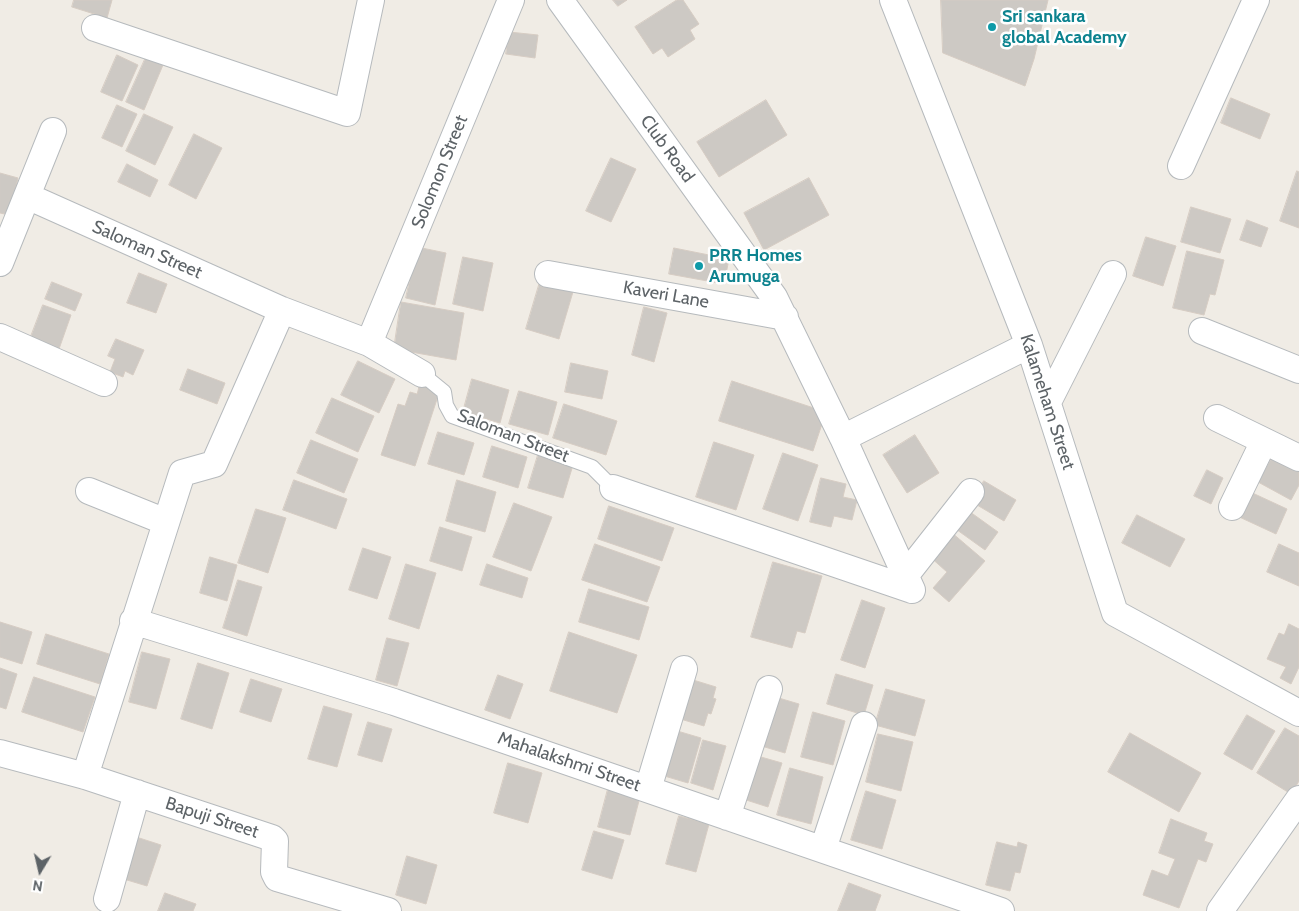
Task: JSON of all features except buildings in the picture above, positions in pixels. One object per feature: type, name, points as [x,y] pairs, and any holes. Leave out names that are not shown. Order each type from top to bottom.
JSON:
[{"type":"street","points":[[94,28],[347,113],[371,0]]},
{"type":"street","name":"Solomon Street","points":[[369,343],[511,0]]},
{"type":"street","name":"Club Road","points":[[560,0],[780,307],[843,438],[908,583]]},
{"type":"street","name":"Kalameham Street","points":[[893,0],[1029,345],[1115,613],[1299,714]]},
{"type":"street","points":[[1181,166],[1256,0]]},
{"type":"street","points":[[0,263],[53,131]]},
{"type":"street","name":"Saloman Street","points":[[27,196],[282,310],[369,343],[422,374]]},
{"type":"street","name":"Kaveri Lane","points":[[548,274],[780,307]]},
{"type":"street","points":[[1048,402],[1113,274]]},
{"type":"street","points":[[85,776],[133,621],[182,473],[214,464],[282,310]]},
{"type":"street","points":[[1202,331],[1299,370]]},
{"type":"street","points":[[0,337],[104,383]]},
{"type":"street","points":[[843,438],[1029,345]]},
{"type":"street","points":[[1217,418],[1299,458]]},
{"type":"street","points":[[1232,507],[1264,441]]},
{"type":"street","name":"Saloman Street","points":[[612,488],[908,583]]},
{"type":"street","points":[[89,491],[166,522]]},
{"type":"street","points":[[908,583],[971,492]]},
{"type":"street","name":"Mahalakshmi Street","points":[[133,621],[394,702],[1002,911]]},
{"type":"street","points":[[648,789],[684,669]]},
{"type":"street","points":[[727,816],[769,690]]},
{"type":"street","points":[[823,850],[864,725]]},
{"type":"street","name":"Bapuji Street","points":[[0,753],[85,776],[272,838],[275,841],[274,872],[277,878],[388,911]]},
{"type":"street","points":[[107,899],[137,793]]},
{"type":"street","points":[[1220,911],[1299,798]]},
{"type":"lane","name":"Saloman Street","points":[[422,374],[444,392],[446,405],[452,416],[592,467],[612,488]]},
{"type":"place","name":"Sri sankara global Academy","points":[[992,27]]},
{"type":"place","name":"PRR Homes Arumuga","points":[[699,266]]}]
